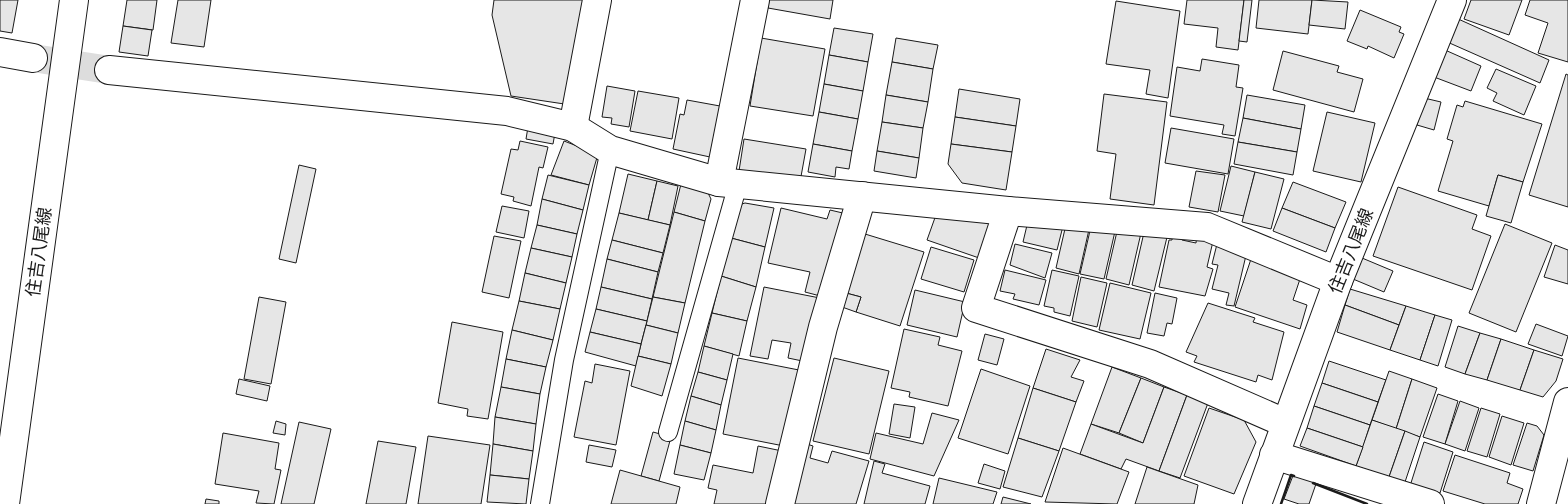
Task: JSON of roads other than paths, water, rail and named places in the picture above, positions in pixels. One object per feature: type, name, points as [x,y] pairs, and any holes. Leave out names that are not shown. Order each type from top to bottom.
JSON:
[{"type":"street","name":"住吉八尾線","points":[[5,504],[74,0]]},
{"type":"street","points":[[573,127],[597,0]]},
{"type":"street","points":[[728,183],[755,0]]},
{"type":"street","name":"住吉八尾線","points":[[1257,504],[1338,281],[1452,0]]},
{"type":"street","points":[[0,52],[34,58]]},
{"type":"street","points":[[109,70],[507,110],[573,127],[610,150],[728,183],[1207,227],[1338,281]]},
{"type":"street","points":[[780,504],[823,326],[862,196]]},
{"type":"street","points":[[1008,210],[976,308],[1150,364],[1285,423]]},
{"type":"street","points":[[1541,504],[1568,402]]},
{"type":"street","points":[[1274,455],[1430,504]]},
{"type":"lane","points":[[540,504],[564,360],[610,150]]},
{"type":"lane","points":[[668,432],[728,183]]},
{"type":"tunnel","points":[[33,58],[109,70]]}]
